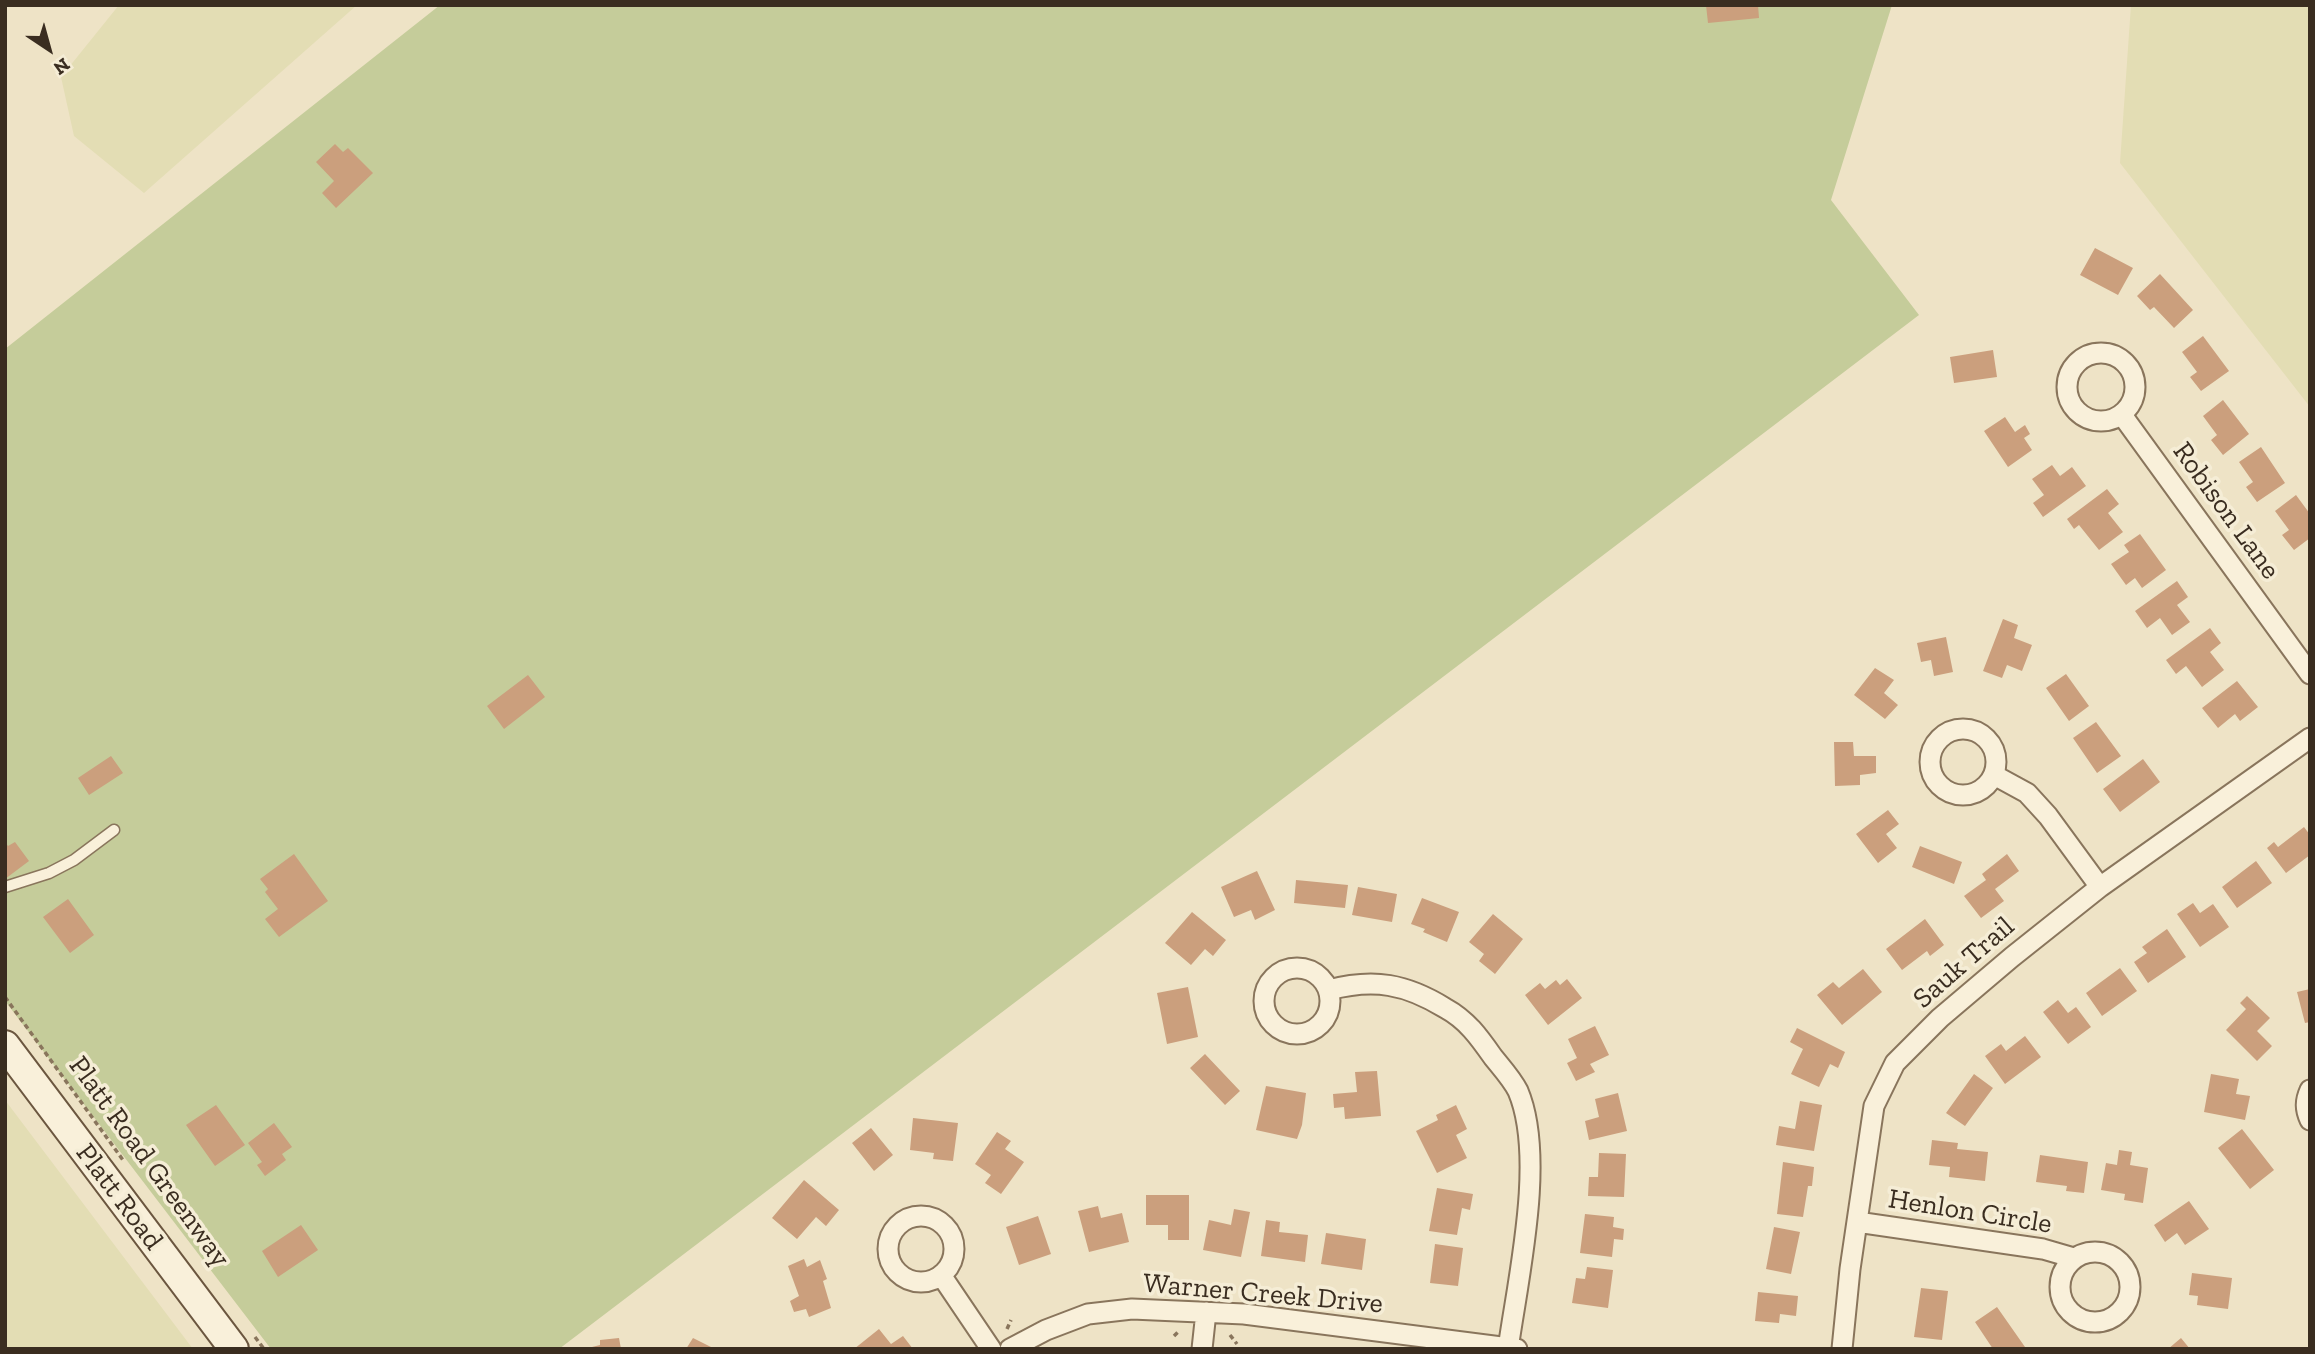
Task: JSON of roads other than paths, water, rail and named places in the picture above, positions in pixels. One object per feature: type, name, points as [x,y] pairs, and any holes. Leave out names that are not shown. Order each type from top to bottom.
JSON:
[{"type":"main road","name":"Platt Road","points":[[5,1045],[240,1338]]},
{"type":"street","name":"Robison Lane","points":[[2122,415],[2310,674]]},
{"type":"street","name":"Sauk Trail","points":[[1842,1349],[1850,1269],[1874,1107],[1895,1063],[1960,1001],[2100,887],[2310,738]]},
{"type":"street","points":[[1994,775],[2027,793],[2048,816],[2100,887]]},
{"type":"street","points":[[1329,990],[1384,983],[1418,992],[1454,1013],[1469,1026],[1517,1089],[1528,1136],[1530,1174],[1511,1348]]},
{"type":"street","points":[[2310,1090],[2306,1100],[2306,1111],[2310,1120]]},
{"type":"street","name":"Henlon Circle","points":[[1857,1222],[2043,1249],[2074,1258]]},
{"type":"street","points":[[941,1275],[991,1349]]},
{"type":"street","name":"Warner Creek Drive","points":[[1008,1339],[1046,1330],[1088,1314],[1132,1309],[1206,1312],[1511,1348]]},
{"type":"street","points":[[1202,1349],[1206,1312]]},
{"type":"lane","points":[[5,887],[49,873],[74,860],[114,830]]}]
